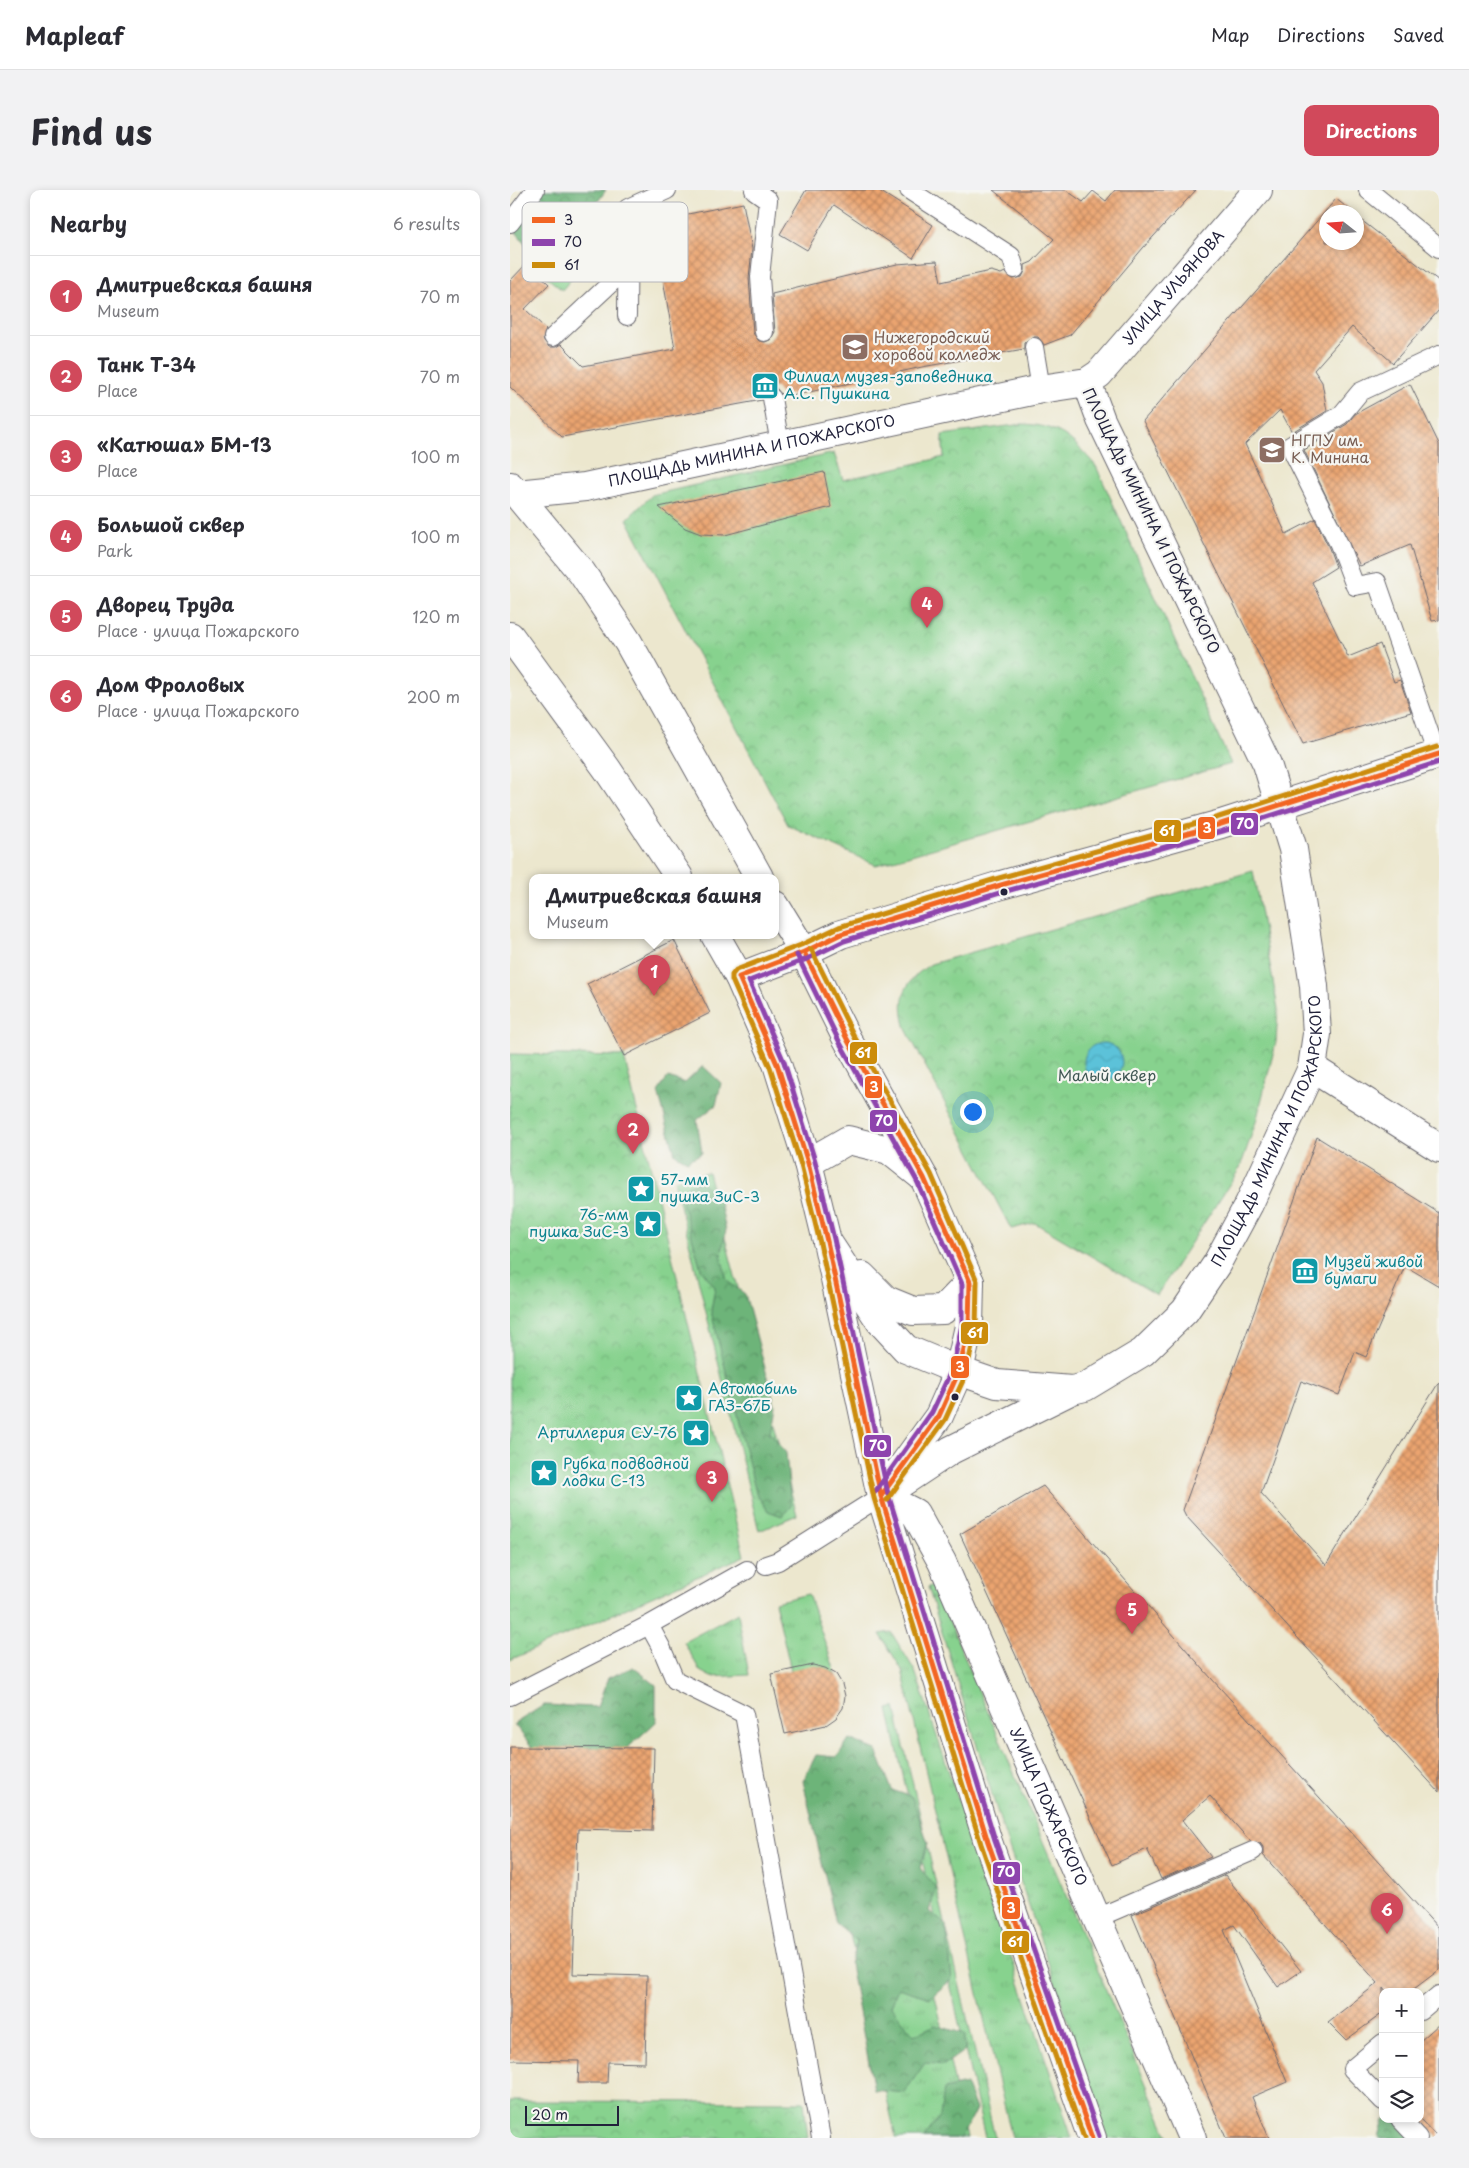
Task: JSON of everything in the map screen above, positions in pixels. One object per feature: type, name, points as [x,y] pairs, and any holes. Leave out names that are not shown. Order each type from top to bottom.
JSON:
[{"type":"street","name":"УЛИЦА УЛЬЯНОВА","points":[[1087,382],[1099,374],[1258,190]]},
{"type":"street","name":"ПЛОЩАДЬ МИНИНА И ПОЖАРСКОГО","points":[[514,490],[584,486],[1087,382],[1101,420],[1267,764],[1293,849],[1314,986],[1317,1034],[1312,1068],[1249,1204],[1216,1265],[1185,1311],[1143,1352],[1085,1387],[1072,1390],[951,1450],[881,1496],[827,1241],[808,1163],[777,1064],[739,977],[717,939]]},
{"type":"street","name":"ПЛОЩАДЬ МИНИНА И ПОЖАРСКОГО","points":[[514,490],[582,572],[628,642],[757,874]]},
{"type":"street","points":[[510,636],[607,769],[677,874]]},
{"type":"street","points":[[739,977],[804,952],[841,934],[1001,885],[1221,824],[1438,755]]},
{"type":"street","points":[[779,911],[804,952],[847,1038],[924,1178],[970,1282],[969,1326],[958,1371],[939,1416],[881,1496],[988,1842],[1092,2138]]},
{"type":"street","points":[[1312,1068],[1439,1148]]},
{"type":"street","points":[[808,1163],[848,1140],[889,1150],[924,1178]]},
{"type":"street","name":"ПЛОЩАДЬ МИНИНА И ПОЖАРСКОГО","points":[[827,1241],[880,1321],[906,1349],[958,1371],[997,1384],[1072,1390]]},
{"type":"street","points":[[827,1241],[886,1300],[913,1311],[943,1310],[970,1282]]},
{"type":"street","name":"УЛИЦА ПОЖАРСКОГО","points":[[881,1496],[915,1513],[942,1562],[1192,2138]]},
{"type":"lane","points":[[526,202],[535,190]]},
{"type":"lane","points":[[641,202],[667,190]]},
{"type":"lane","points":[[754,190],[768,200],[760,277],[764,332]]},
{"type":"lane","points":[[909,190],[1011,256],[1015,269]]},
{"type":"lane","points":[[1368,190],[1439,248]]},
{"type":"lane","points":[[510,222],[522,207]]},
{"type":"lane","points":[[553,337],[612,282]]},
{"type":"lane","points":[[627,282],[627,316]]},
{"type":"lane","points":[[1034,347],[1041,390]]},
{"type":"lane","points":[[1438,755],[1377,582],[1355,586],[1339,544],[1290,446],[1341,416],[1360,392],[1439,355]]},
{"type":"lane","points":[[772,398],[780,445]]},
{"type":"lane","points":[[766,1565],[778,1561],[881,1496]]},
{"type":"lane","points":[[510,1696],[649,1625],[748,1570]]},
{"type":"lane","points":[[649,1625],[675,1680],[744,1714],[821,2138]]},
{"type":"lane","points":[[1097,1918],[1253,1850]]},
{"type":"lane","points":[[1424,2009],[1439,1996]]},
{"type":"lane","points":[[1379,2046],[1352,2070],[1379,2097]]},
{"type":"lane","points":[[1404,2123],[1418,2138]]},
{"type":"green space","points":[[540,190],[606,190],[598,202],[531,202]]},
{"type":"green space","points":[[522,214],[522,240],[512,227]]},
{"type":"green space","points":[[553,282],[569,282],[562,290]]},
{"type":"green space","points":[[1023,424],[1047,427],[1064,435],[1096,466],[1231,764],[876,865],[788,825],[627,519],[652,495],[834,453],[843,480],[944,457],[942,435]]},
{"type":"green space","name":"Малый сквер","points":[[1253,871],[1278,1009],[1276,1042],[1256,1122],[1240,1168],[1157,1295],[1035,1223],[1011,1229],[906,1029],[902,1008],[903,999],[905,991],[914,977],[931,964]]},
{"type":"green space","points":[[510,1054],[624,1056],[744,1556],[510,1660]]},
{"type":"green space","points":[[703,1066],[721,1083],[716,1105],[697,1120],[702,1153],[687,1161],[675,1154],[658,1092],[668,1077],[685,1083]]},
{"type":"green space","points":[[708,1172],[797,1515],[759,1531],[674,1180]]},
{"type":"green space","points":[[701,1181],[719,1198],[726,1230],[721,1255],[727,1281],[745,1294],[775,1405],[770,1432],[786,1453],[791,1506],[782,1516],[768,1511],[756,1493],[711,1311],[715,1287],[701,1269],[682,1202],[687,1186]]},
{"type":"green space","points":[[934,1585],[1169,2138],[1108,2138],[1004,1833],[928,1587]]},
{"type":"green space","points":[[808,1594],[836,1674],[824,1668],[814,1667],[804,1669],[792,1675],[775,1602]]},
{"type":"green space","points":[[738,1613],[749,1675],[711,1677],[700,1671],[684,1642]]},
{"type":"green space","points":[[891,1632],[915,1671],[1072,2138],[1012,2138],[902,1670],[880,1634]]},
{"type":"green space","points":[[633,1667],[656,1685],[656,1722],[622,1753],[539,1756],[514,1724],[544,1705],[597,1707],[608,1678]]},
{"type":"green space","points":[[895,1707],[995,2138],[985,2138],[888,1709]]},
{"type":"green space","points":[[849,1739],[876,1750],[892,1790],[912,1797],[928,1843],[920,1868],[936,1888],[929,1911],[946,1925],[952,1979],[930,1998],[898,1988],[891,2006],[914,2035],[935,2025],[965,2034],[965,2050],[944,2065],[925,2063],[904,2093],[874,2090],[850,1964],[857,1941],[836,1924],[803,1781],[816,1755],[837,1757]]},
{"type":"green space","points":[[885,1773],[967,2138],[896,2138],[817,1788]]},
{"type":"green space","points":[[966,2084],[976,2109],[961,2138],[924,2138],[940,2116],[944,2089]]},
{"type":"green space","points":[[510,2101],[804,2102],[808,2138],[510,2138]]},
{"type":"green space","points":[[1383,2123],[1412,2123],[1426,2138],[1379,2138]]},
{"type":"water","points":[[1103,1043],[1117,1048],[1122,1062],[1117,1076],[1103,1081],[1089,1076],[1084,1062],[1089,1048]]},
{"type":"building","points":[[806,190],[878,190],[933,225],[913,258],[834,205],[807,250],[780,234]]},
{"type":"building","points":[[993,190],[1066,190],[1083,202],[1093,191],[1106,201],[1115,190],[1196,190],[1143,248],[1070,335],[1044,345],[1038,337],[1032,337],[1024,343],[1024,349],[922,367],[805,393],[782,396],[776,388],[770,388],[762,394],[762,400],[562,437],[510,387],[510,281],[522,268],[522,282],[547,282],[549,284],[525,309],[546,329],[543,339],[549,347],[556,347],[561,344],[583,366],[675,349],[663,282],[688,282],[688,214],[743,203],[752,249],[749,278],[753,333],[759,341],[765,342],[770,340],[775,332],[772,294],[897,264],[937,261],[941,282],[991,271],[1001,274],[1005,272],[1013,279],[1022,277],[1025,265],[1032,262],[1054,239]]},
{"type":"building","name":"НГПУ им. К. Минина","points":[[1336,199],[1344,205],[1331,205]]},
{"type":"building","name":"НГПУ им. К. Минина","points":[[1319,219],[1319,250],[1364,250],[1364,222],[1439,281],[1439,310],[1393,363],[1352,327],[1314,370],[1322,382],[1327,411],[1292,432],[1280,410],[1245,444],[1286,534],[1315,519],[1336,567],[1312,582],[1348,657],[1380,644],[1394,682],[1400,680],[1411,712],[1303,744],[1143,421]]},
{"type":"building","points":[[1410,384],[1439,444],[1439,620],[1432,621],[1410,545],[1360,566],[1304,450],[1347,424],[1355,414]]},
{"type":"building","points":[[824,472],[831,507],[725,535],[701,534],[685,528],[659,507]]},
{"type":"building","points":[[674,940],[710,1013],[624,1056],[587,984]]},
{"type":"building","points":[[1317,1137],[1439,1213],[1439,1286],[1405,1266],[1366,1357],[1355,1352],[1339,1395],[1301,1381],[1261,1493],[1326,1565],[1439,1382],[1439,1792],[1186,1516],[1183,1510]]},
{"type":"building","points":[[1043,1486],[1211,1678],[1439,1929],[1439,1970],[1415,1988],[1379,1988],[1379,2016],[1346,2040],[1328,2022],[1378,1983],[1263,1855],[1263,1847],[1260,1843],[1250,1841],[1210,1796],[1182,1820],[1211,1857],[1161,1879],[1147,1849],[1112,1865],[960,1534]]},
{"type":"building","points":[[813,1665],[825,1668],[836,1674],[842,1684],[845,1696],[843,1708],[836,1718],[826,1725],[785,1734],[771,1674]]},
{"type":"building","points":[[510,1747],[654,1748],[652,1831],[578,1829],[573,1974],[647,1976],[645,2063],[608,2062],[607,2083],[578,2083],[579,2061],[510,2060]]},
{"type":"building","points":[[1225,1875],[1301,1971],[1278,1987],[1234,1925],[1224,1930],[1287,2082],[1252,2097],[1269,2138],[1226,2138],[1132,1915]]},
{"type":"building","points":[[1439,2024],[1439,2138],[1424,2123],[1424,2037]]},
{"type":"transit line","name":"61","points":[[1084,2138],[981,1844],[874,1498],[820,1243],[801,1165],[770,1067],[732,980],[732,975],[736,970],[801,945],[839,927],[999,878],[1219,817],[1437,747]]},
{"type":"transit line","name":"3","points":[[1092,2138],[988,1842],[881,1496],[827,1241],[808,1163],[777,1064],[739,977],[804,952],[841,934],[1001,885],[1221,824],[1439,754]]},
{"type":"transit line","name":"70","points":[[1099,2136],[995,1840],[888,1494],[834,1239],[815,1161],[784,1062],[749,981],[807,959],[844,941],[1003,892],[1223,831],[1439,762]]},
{"type":"transit line","name":"61","points":[[811,949],[854,1036],[931,1174],[977,1281],[976,1327],[966,1374],[945,1420],[887,1500]]},
{"type":"transit line","name":"3","points":[[804,952],[847,1039],[924,1178],[970,1282],[969,1326],[959,1371],[939,1416],[881,1496]]},
{"type":"transit line","name":"70","points":[[797,955],[840,1043],[917,1181],[962,1284],[962,1325],[952,1369],[932,1412],[875,1492]]},
{"type":"place","name":"Нижегородский хоровой колледж","points":[[855,347]]},
{"type":"place","name":"Филиал музея-заповедника А.С. Пушкина","points":[[765,386]]},
{"type":"place","name":"НГПУ им. К. Минина","points":[[1272,450]]},
{"type":"place","name":"Большой сквер","points":[[927,628]]},
{"type":"place","name":"Дмитриевская башня","points":[[654,996]]},
{"type":"place","name":"Танк Т-34","points":[[633,1154]]},
{"type":"place","name":"57-мм пушка ЗиС-3","points":[[641,1189]]},
{"type":"place","name":"76-мм пушка ЗиС-3","points":[[648,1224]]},
{"type":"place","name":"Музей живой бумаги","points":[[1305,1271]]},
{"type":"place","name":"Автомобиль ГАЗ-67Б","points":[[689,1398]]},
{"type":"place","name":"Артиллерия СУ-76","points":[[696,1433]]},
{"type":"place","name":"Рубка подводной лодки С-13","points":[[544,1473]]},
{"type":"place","name":"«Катюша» БМ-13","points":[[712,1502]]},
{"type":"place","name":"Дворец Труда","points":[[1132,1634]]},
{"type":"place","name":"Дом Фроловых","points":[[1387,1934]]}]
